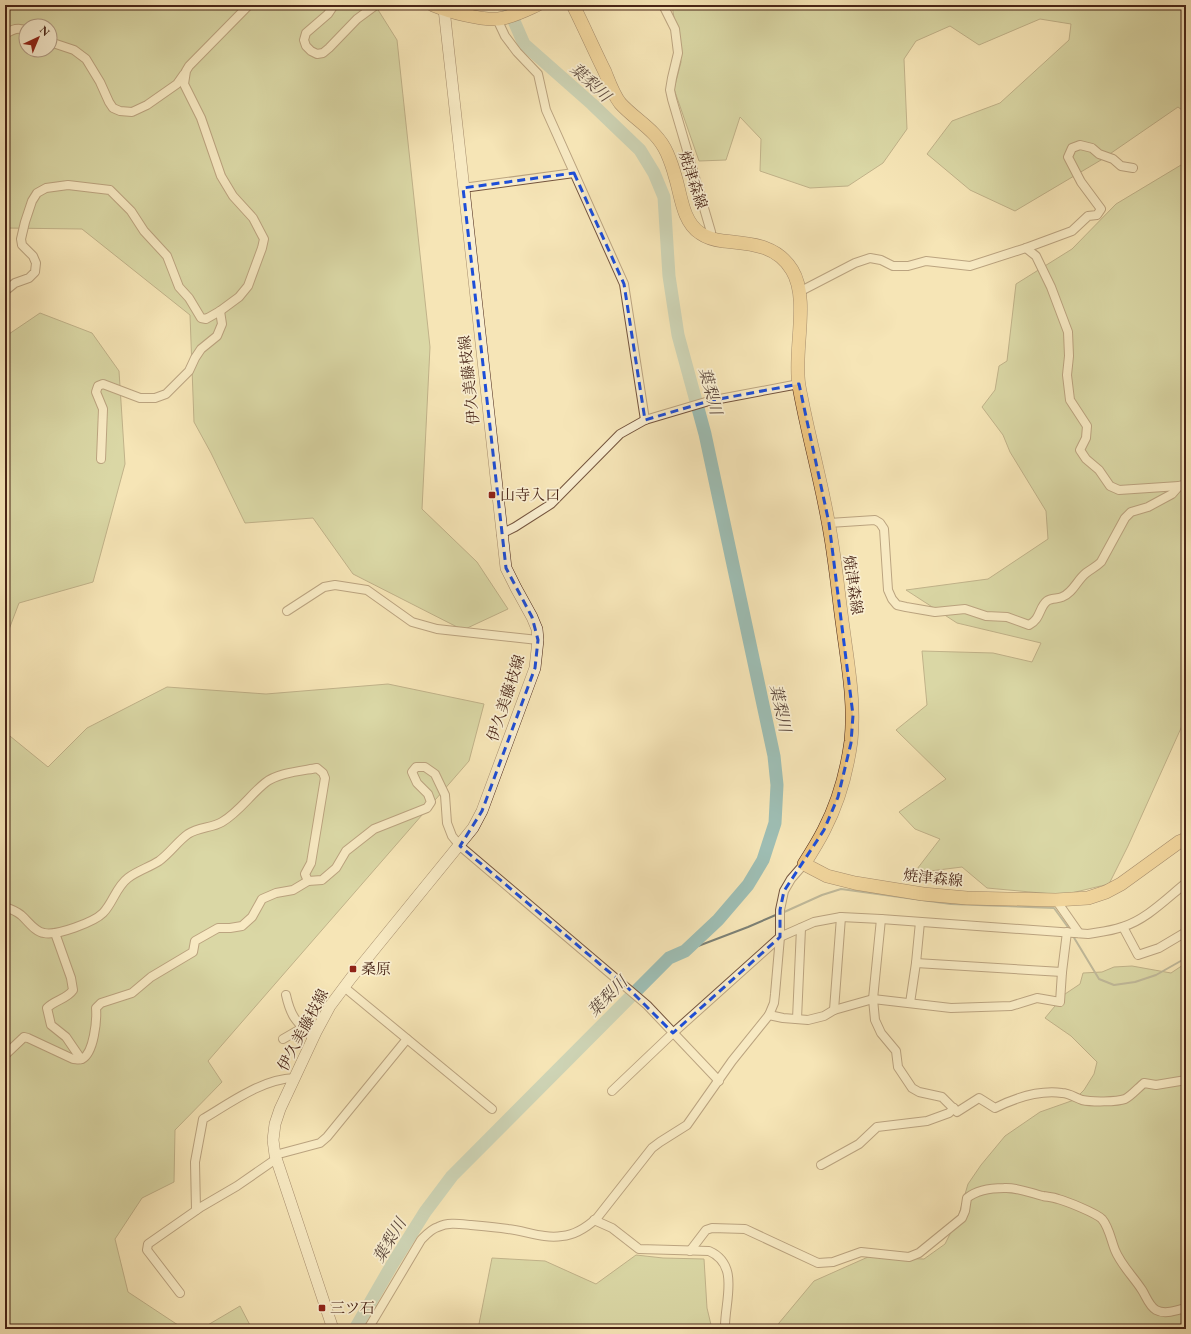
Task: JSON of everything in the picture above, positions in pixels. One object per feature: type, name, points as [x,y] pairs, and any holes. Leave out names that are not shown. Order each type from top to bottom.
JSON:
[{"type":"main road","name":"焼津森線","points":[[573,5],[618,101],[648,127],[666,150],[675,174],[685,211],[691,225],[699,233],[709,238],[761,246],[771,250],[781,256],[791,267],[796,276],[801,314],[798,352],[799,384],[829,523],[853,715],[851,743],[838,796],[824,830],[804,864],[827,876],[855,883],[923,894],[967,898],[1056,900],[1088,898],[1106,892],[1121,884],[1179,842],[1186,839]]},
{"type":"main road","points":[[440,6],[481,18],[500,19],[531,8]]},
{"type":"main road","name":"伊久美藤枝線","points":[[333,1329],[275,1157],[273,1140],[275,1124],[294,1078],[330,1006],[473,828],[482,811],[534,668],[538,640],[537,629],[532,617],[506,568],[463,188],[440,6]]},
{"type":"street","points":[[58,45],[74,50],[86,59],[113,108],[120,111],[132,112],[177,84],[188,66],[250,5]]},
{"type":"street","points":[[334,5],[328,14],[306,34],[304,40],[306,46],[317,54],[323,53],[357,20],[376,5]]},
{"type":"street","points":[[662,5],[675,29],[678,53],[672,78],[671,95],[711,232],[709,238]]},
{"type":"street","points":[[500,19],[505,36],[517,52],[538,74],[546,110],[624,284],[645,420]]},
{"type":"street","points":[[5,34],[13,29],[18,28]]},
{"type":"street","points":[[5,290],[15,283],[29,278],[35,272],[36,263],[33,256],[22,245],[21,239],[32,201],[37,193],[46,188],[68,185],[110,190],[115,194],[131,211],[144,231],[167,256],[179,287],[190,298],[201,318],[206,319],[239,297],[248,286],[264,239],[254,218],[233,196],[222,176],[201,118],[184,84],[186,71]]},
{"type":"street","points":[[799,292],[855,263],[870,258],[881,260],[893,266],[908,266],[926,262],[970,266],[1072,231],[1088,216],[1097,215],[1101,209],[1081,182],[1068,157],[1072,148],[1080,145],[1092,148],[1099,154],[1113,159],[1121,166],[1132,168]]},
{"type":"street","points":[[463,188],[574,173]]},
{"type":"street","points":[[1026,248],[1036,256],[1051,286],[1068,332],[1069,356],[1066,375],[1070,400],[1087,426],[1086,438],[1080,450],[1086,459],[1099,470],[1110,486],[1119,490],[1182,485]]},
{"type":"street","points":[[101,459],[103,409],[96,392],[98,386],[103,384],[140,398],[155,398],[166,394],[189,371],[201,349],[218,336],[222,324],[220,311]]},
{"type":"street","points":[[502,534],[551,504],[620,434],[645,420],[709,401],[799,384]]},
{"type":"street","points":[[829,523],[875,520],[880,523],[884,529],[888,590],[892,599],[897,605],[935,612],[965,609],[986,616],[1007,617],[1029,625],[1035,622],[1047,601],[1061,598],[1068,593],[1086,574],[1096,568],[1101,562],[1125,518],[1131,512],[1148,507],[1172,494],[1182,485]]},
{"type":"street","points":[[287,611],[324,587],[335,585],[367,590],[412,622],[437,629],[538,640]]},
{"type":"street","points":[[5,1055],[24,1038],[28,1038],[73,1059],[81,1059],[89,1052],[92,1044],[97,1019],[96,1008],[101,1004],[132,993],[151,977],[193,952],[195,941],[218,928],[242,926],[252,917],[262,899],[276,893],[293,890],[308,881],[322,880],[336,868],[346,851],[374,829],[427,808],[431,802],[428,794],[417,783],[412,772],[416,767],[425,767],[435,774],[445,795],[447,823],[452,836],[460,846],[647,1005],[718,1081]]},
{"type":"street","points":[[5,907],[12,909],[37,931],[44,933],[55,933],[94,920],[103,913],[119,888],[128,878],[159,861],[188,834],[196,830],[221,823],[229,818],[265,782],[276,777],[298,771],[317,768],[323,773],[325,778],[311,863],[305,874],[308,881]]},
{"type":"street","points":[[368,1329],[421,1240],[428,1233],[438,1227],[449,1224],[508,1229],[544,1236],[562,1236],[580,1231],[594,1220],[652,1148],[687,1125],[732,1061],[769,1015],[774,1003],[780,937],[779,914],[784,892],[790,879],[804,864]]},
{"type":"street","points":[[612,1091],[673,1033],[780,937],[814,922],[841,917],[882,918],[1088,934],[1123,927],[1148,914],[1186,883]]},
{"type":"street","points":[[1056,900],[1079,933]]},
{"type":"street","points":[[834,1010],[841,917]]},
{"type":"street","points":[[882,918],[873,999],[875,1020],[881,1033],[896,1052],[898,1067],[912,1088],[919,1092],[942,1097],[957,1112],[979,1098],[995,1108],[1008,1101],[1028,1095],[1050,1092],[1064,1092],[1081,1100],[1094,1102],[1125,1099],[1144,1084],[1156,1085],[1186,1080]]},
{"type":"street","points":[[910,1003],[920,922]]},
{"type":"street","points":[[1123,927],[1138,955],[1158,948],[1186,932]]},
{"type":"street","points":[[797,1019],[802,928]]},
{"type":"street","points":[[769,1015],[808,1020],[824,1016],[834,1010],[873,999],[950,1008],[1012,1006],[1037,998],[1060,1002],[1067,932]]},
{"type":"street","points":[[55,933],[71,978],[73,990],[69,995],[51,1004],[48,1008],[51,1025],[66,1037],[81,1059]]},
{"type":"street","points":[[916,963],[1062,972]]},
{"type":"street","points":[[344,987],[492,1109]]},
{"type":"street","points":[[286,995],[289,1009],[294,1019],[313,1038]]},
{"type":"street","points":[[283,1039],[302,1028]]},
{"type":"street","points":[[180,1293],[147,1250],[148,1244],[196,1210],[237,1186],[275,1157],[320,1143],[327,1138],[407,1039]]},
{"type":"street","points":[[196,1210],[195,1162],[204,1119],[249,1091],[284,1079],[294,1078]]},
{"type":"street","points":[[821,1165],[860,1144],[877,1127],[927,1121],[944,1115],[954,1108]]},
{"type":"street","points":[[690,1251],[706,1230],[712,1228],[745,1229],[818,1263],[833,1262],[860,1252],[909,1257],[919,1253],[962,1218],[965,1211],[967,1198],[971,1194],[1005,1187],[1059,1199],[1093,1213],[1101,1218],[1107,1226],[1115,1251],[1124,1268],[1142,1290],[1151,1305],[1156,1310],[1162,1311],[1186,1308]]},
{"type":"street","points":[[594,1220],[612,1228],[638,1249],[709,1251],[716,1254],[721,1260],[729,1276],[725,1329]]},
{"type":"highlighted area","points":[[574,173],[624,284],[645,420],[709,401],[799,384],[829,523],[853,715],[851,743],[838,797],[824,830],[784,891],[780,910],[780,937],[673,1033],[627,987],[460,846],[482,811],[535,668],[538,640],[532,617],[506,568],[463,188]]},
{"type":"green space","points":[[5,5],[375,5],[397,40],[430,347],[422,509],[477,562],[508,609],[463,630],[353,574],[313,518],[245,523],[211,453],[194,422],[190,315],[82,229],[5,228]]},
{"type":"green space","points":[[672,5],[1186,5],[1186,113],[1178,107],[1101,160],[1015,211],[970,190],[927,154],[952,121],[1000,103],[1069,40],[1071,24],[1040,19],[979,45],[950,26],[916,41],[904,59],[907,129],[883,163],[848,186],[810,188],[760,171],[761,139],[740,117],[726,160],[699,161],[674,89],[681,62]]},
{"type":"green space","points":[[1186,162],[1186,717],[1128,846],[1109,884],[1063,895],[987,888],[962,867],[914,873],[940,839],[915,829],[899,812],[946,779],[896,730],[927,705],[922,651],[993,653],[1032,662],[1041,643],[957,623],[906,590],[988,579],[1048,539],[1046,511],[1010,452],[1003,435],[982,407],[995,390],[999,366],[1007,361],[1016,284],[1072,249],[1116,204]]},
{"type":"green space","points":[[40,313],[92,333],[119,371],[125,464],[93,582],[19,603],[5,640],[5,339],[9,334]]},
{"type":"green space","points":[[388,684],[484,704],[469,761],[208,1061],[222,1082],[175,1130],[174,1182],[142,1198],[115,1239],[128,1292],[184,1329],[5,1329],[5,732],[48,767],[87,728],[167,687],[266,694]]},
{"type":"green space","points":[[1186,963],[1186,1329],[777,1329],[779,1323],[814,1281],[868,1257],[924,1259],[945,1244],[958,1218],[968,1184],[981,1165],[1005,1136],[1040,1112],[1074,1100],[1084,1090],[1094,1074],[1097,1062],[1071,1036],[1045,1018],[1065,994],[1080,984],[1083,973],[1102,972],[1114,967],[1132,966],[1171,973]]},
{"type":"green space","points":[[636,1255],[663,1258],[704,1259],[707,1308],[712,1329],[478,1329],[492,1258],[545,1261],[596,1284]]},
{"type":"green space","points":[[240,1306],[252,1329],[201,1329]]},
{"type":"waterway","name":"葉梨川","points":[[355,1329],[393,1263],[425,1212],[452,1176],[669,958],[685,951],[718,920],[748,885],[763,860],[775,823],[777,785],[774,756],[705,434],[678,335],[669,276],[664,197],[654,173],[640,150],[592,104],[524,44],[507,5]]},
{"type":"waterway","points":[[782,913],[822,895],[841,889],[951,904],[1054,908],[1070,930]]},
{"type":"waterway","points":[[685,951],[778,914]]},
{"type":"waterway","points":[[1073,936],[1099,979],[1114,985],[1135,982],[1156,975],[1186,958]]},
{"type":"place","name":"山寺入口","points":[[492,495]]},
{"type":"place","name":"桑原","points":[[353,969]]},
{"type":"place","name":"三ツ石","points":[[322,1308]]}]
